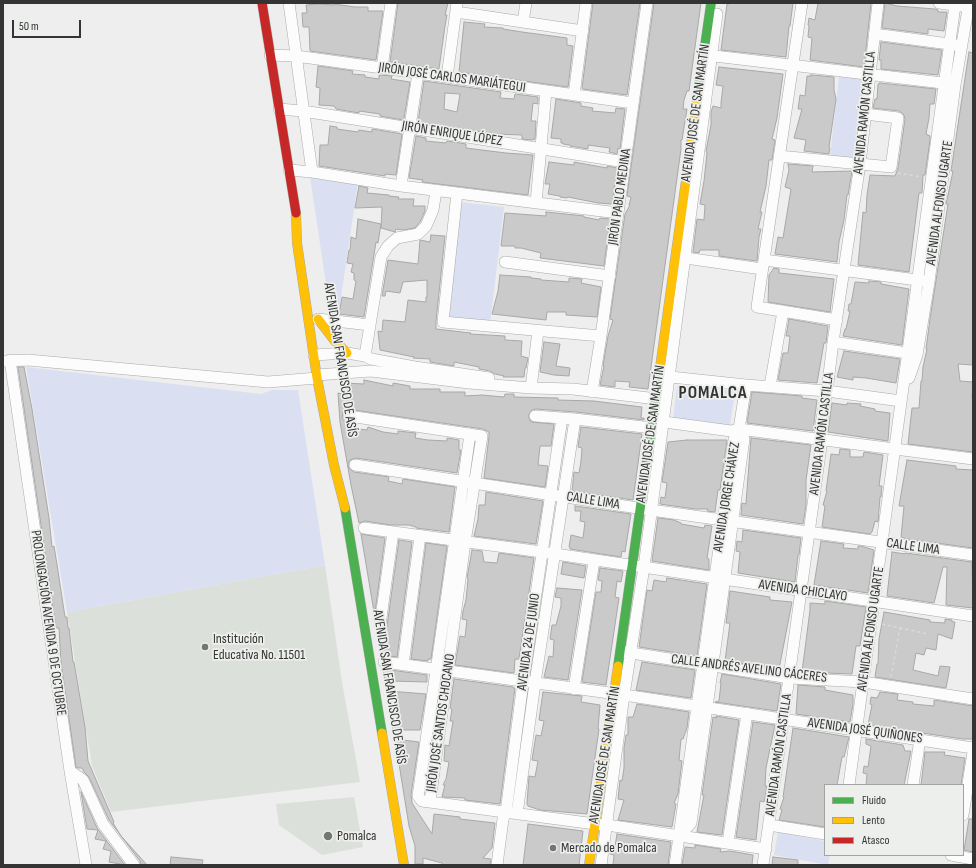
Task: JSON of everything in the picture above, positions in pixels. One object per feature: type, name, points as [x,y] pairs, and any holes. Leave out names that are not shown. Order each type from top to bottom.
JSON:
[{"type":"main road","name":"AVENIDA SAN FRANCISCO DE ASÍS","points":[[262,3],[296,212],[297,243],[322,363]]},
{"type":"main road","name":"AVENIDA JOSÉ DE SAN MARTÍN","points":[[708,55],[711,3]]},
{"type":"main road","name":"AVENIDA SAN FRANCISCO DE ASÍS","points":[[296,212],[306,240]]},
{"type":"main road","name":"AVENIDA SAN FRANCISCO DE ASÍS","points":[[318,315],[334,465],[346,514],[404,865]]},
{"type":"main road","points":[[318,315],[334,340],[348,353]]},
{"type":"main road","name":"AVENIDA JOSÉ DE SAN MARTÍN","points":[[656,424],[657,399],[664,376]]},
{"type":"main road","name":"AVENIDA SAN FRANCISCO DE ASÍS","points":[[339,440],[346,514]]},
{"type":"main road","name":"AVENIDA JOSÉ DE SAN MARTÍN","points":[[589,865],[619,694]]},
{"type":"street","points":[[289,3],[312,172]]},
{"type":"street","points":[[382,68],[391,3]]},
{"type":"street","points":[[523,22],[526,3]]},
{"type":"street","points":[[574,95],[586,3]]},
{"type":"street","name":"JIRÓN PABLO MEDINA","points":[[592,392],[610,276],[647,3]]},
{"type":"street","name":"AVENIDA JOSÉ DE SAN MARTÍN","points":[[601,865],[607,825],[619,694],[639,567],[656,424],[664,376],[708,55],[718,3]]},
{"type":"street","points":[[802,3],[756,307],[837,320]]},
{"type":"street","name":"AVENIDA RAMÓN CASTILLA","points":[[763,865],[822,439],[820,430],[860,164],[878,3]]},
{"type":"street","points":[[939,3],[969,5]]},
{"type":"street","name":"AVENIDA ALFONSO UGARTE","points":[[955,5],[956,45]]},
{"type":"street","name":"AVENIDA ALFONSO UGARTE","points":[[912,354],[918,280],[932,178],[956,45],[969,5]]},
{"type":"street","points":[[447,77],[456,7],[523,22],[583,31]]},
{"type":"street","points":[[874,34],[956,45]]},
{"type":"street","name":"JIRÓN JOSÉ CARLOS MARIÁTEGUI","points":[[270,55],[296,56],[633,103]]},
{"type":"street","points":[[708,55],[950,84]]},
{"type":"street","points":[[401,186],[418,73]]},
{"type":"street","name":"AVENIDA ALFONSO UGARTE","points":[[849,784],[901,401],[929,282],[950,84]]},
{"type":"street","points":[[536,203],[546,91]]},
{"type":"street","name":"JIRÓN ENRIQUE LÓPEZ","points":[[279,109],[303,111],[410,127],[625,162]]},
{"type":"street","points":[[779,156],[891,167],[898,118],[865,114]]},
{"type":"street","points":[[289,170],[312,172],[436,191],[618,213]]},
{"type":"street","points":[[371,371],[368,357],[370,325],[381,257],[388,246],[397,238],[418,234],[426,226],[432,210],[436,191]]},
{"type":"street","points":[[457,193],[443,322],[601,336]]},
{"type":"street","points":[[680,257],[845,271],[929,282]]},
{"type":"street","points":[[505,262],[610,276]]},
{"type":"street","points":[[770,386],[783,311]]},
{"type":"street","points":[[318,315],[370,325]]},
{"type":"street","points":[[531,385],[538,330]]},
{"type":"street","points":[[833,342],[912,354]]},
{"type":"street","points":[[6,361],[28,360],[268,382],[348,353],[463,375],[531,385],[657,399]]},
{"type":"street","name":"PROLONGACIÓN AVENIDA 9 DE OCTUBRE","points":[[6,361],[86,865]]},
{"type":"street","points":[[322,363],[469,384],[531,385]]},
{"type":"street","points":[[664,376],[746,385],[827,391],[901,401]]},
{"type":"street","points":[[739,429],[746,385]]},
{"type":"street","name":"JIRÓN JOSÉ SANTOS CHOCANO","points":[[349,416],[476,435],[442,671],[418,796],[422,801],[506,812]]},
{"type":"street","points":[[535,416],[656,424],[731,431],[739,429],[973,460]]},
{"type":"street","name":"AVENIDA 24 DE JUNIO","points":[[497,865],[503,819],[506,812],[523,682],[562,418]]},
{"type":"street","name":"AVENIDA 24 DE JUNIO","points":[[517,814],[535,683],[556,555],[575,419]]},
{"type":"street","name":"AVENIDA JORGE CHÁVEZ","points":[[675,865],[680,835],[691,823],[702,706],[728,521],[744,439],[739,429]]},
{"type":"street","name":"CALLE LIMA","points":[[355,465],[809,533],[973,555]]},
{"type":"street","name":"AVENIDA CHICLAYO","points":[[364,528],[542,552],[973,616]]},
{"type":"street","points":[[380,625],[393,532]]},
{"type":"street","points":[[403,665],[420,536]]},
{"type":"street","points":[[574,688],[594,560]]},
{"type":"street","name":"CALLE ANDRÉS AVELINO CÁCERES","points":[[626,652],[790,678],[863,682],[973,699]]},
{"type":"street","name":"AVENIDA JOSÉ QUIÑONES","points":[[384,662],[702,706],[973,748]]},
{"type":"street","points":[[728,843],[747,713]]},
{"type":"street","points":[[913,784],[920,739]]},
{"type":"street","points":[[964,809],[973,752]]},
{"type":"street","points":[[70,771],[83,780],[103,824],[134,865]]},
{"type":"street","points":[[506,812],[680,835],[766,849]]},
{"type":"street","points":[[769,825],[824,834]]},
{"type":"street","points":[[960,856],[973,859]]},
{"type":"path","points":[[891,167],[896,173],[932,178]]},
{"type":"path","points":[[872,622],[928,634]]},
{"type":"path","points":[[889,687],[900,628]]},
{"type":"shaded area","points":[[839,76],[864,79],[855,159],[830,156]]},
{"type":"shaded area","points":[[310,177],[358,183],[338,317],[331,317]]},
{"type":"shaded area","points":[[460,202],[504,207],[490,324],[448,317]]},
{"type":"shaded area","points":[[26,367],[261,394],[272,390],[298,390],[325,565],[67,612]]},
{"type":"shaded area","points":[[677,385],[735,391],[730,426],[673,419]]},
{"type":"shaded area","points":[[325,565],[342,682],[360,782],[111,812],[92,766],[67,612]]},
{"type":"shaded area","name":"Pomalca","points":[[354,797],[363,847],[322,855],[279,825],[276,804]]},
{"type":"shaded area","points":[[778,832],[824,841],[824,856],[830,856],[828,865],[774,855]]},
{"type":"building","points":[[398,3],[448,3],[445,15],[447,15],[439,69],[390,62]]},
{"type":"building","points":[[593,3],[640,3],[627,95],[582,88]]},
{"type":"building","points":[[654,3],[701,3],[689,91],[687,91],[684,100],[683,109],[687,109],[681,140],[648,389],[629,387],[630,382],[615,381],[615,387],[600,385],[608,336],[613,320],[610,319],[625,214],[630,205],[631,197],[627,196]]},
{"type":"building","points":[[793,3],[786,57],[721,50],[727,4]]},
{"type":"building","points":[[818,3],[871,3],[864,67],[810,60],[812,38],[808,37],[808,25],[809,18],[815,20]]},
{"type":"building","points":[[885,3],[897,6],[935,9],[938,10],[938,12],[947,12],[944,31],[928,29],[928,34],[882,28]]},
{"type":"building","points":[[318,4],[368,7],[368,11],[383,11],[376,60],[310,51],[309,27],[303,27],[302,13],[307,13],[306,5]]},
{"type":"building","points":[[464,22],[485,24],[484,27],[503,28],[567,38],[567,45],[573,46],[568,87],[459,72]]},
{"type":"building","points":[[881,42],[942,50],[938,75],[881,69],[881,60],[879,60]]},
{"type":"building","points":[[969,52],[973,53],[973,365],[958,364],[960,381],[973,382],[973,452],[908,444],[912,408],[919,408],[921,381],[948,204],[946,204],[953,171],[951,171]]},
{"type":"building","points":[[318,66],[353,71],[352,74],[365,75],[365,77],[379,79],[379,75],[392,76],[391,79],[410,82],[403,120],[380,116],[380,114],[359,111],[359,113],[336,109],[334,106],[319,105],[320,88],[316,87]]},
{"type":"building","points":[[719,67],[783,74],[777,118],[772,139],[775,140],[772,160],[769,160],[766,186],[760,212],[762,212],[758,229],[761,229],[757,261],[719,256],[719,250],[700,250],[699,253],[693,252],[697,219],[704,220],[705,205],[700,204],[704,181],[706,151],[711,125],[711,112],[713,106],[721,108],[723,86],[716,85]]},
{"type":"building","points":[[807,76],[834,77],[836,99],[829,154],[804,151],[806,140],[794,138],[802,109],[798,109],[800,95],[805,96]]},
{"type":"building","points":[[424,81],[501,92],[500,98],[514,99],[515,94],[538,97],[538,104],[533,103],[531,121],[536,121],[535,139],[532,140],[522,139],[522,135],[495,134],[418,122]],"holes":[[[445,93],[460,94],[457,112],[444,109]]]},
{"type":"building","points":[[878,84],[936,89],[934,104],[930,104],[926,134],[930,136],[930,140],[925,175],[923,175],[922,193],[919,193],[909,272],[858,265],[863,212],[866,213],[870,175],[895,176],[898,168],[905,119],[904,115],[899,111],[873,108],[875,99],[877,99]]},
{"type":"building","points":[[556,99],[581,103],[581,106],[593,108],[592,111],[615,113],[616,108],[625,109],[620,149],[618,148],[617,154],[609,152],[610,148],[588,145],[588,149],[570,146],[561,143],[561,139],[551,138]]},
{"type":"building","points":[[330,126],[337,127],[337,129],[358,132],[359,130],[372,132],[372,129],[402,134],[396,175],[385,174],[385,176],[319,166],[320,145],[328,145]]},
{"type":"building","points":[[416,136],[426,138],[426,141],[446,143],[447,141],[466,144],[466,148],[533,155],[528,195],[422,182],[423,180],[409,178]]},
{"type":"building","points":[[549,162],[574,165],[574,162],[607,168],[607,166],[617,168],[612,204],[548,194],[550,184],[545,184]]},
{"type":"building","points":[[788,164],[813,166],[812,172],[852,171],[839,242],[837,262],[775,254],[778,237],[783,238],[791,189],[785,187],[789,170]]},
{"type":"building","points":[[359,186],[368,188],[367,193],[399,197],[398,199],[414,199],[413,206],[425,206],[425,211],[420,222],[415,228],[403,230],[396,229],[395,232],[381,228],[382,207],[355,208]]},
{"type":"building","points":[[546,212],[584,216],[599,220],[600,218],[610,219],[604,266],[540,258],[541,253],[515,248],[515,246],[501,246],[505,213],[546,216]]},
{"type":"building","points":[[358,219],[381,224],[378,243],[376,242],[364,317],[339,314],[342,297],[353,299],[356,281],[354,280],[354,273],[351,272],[353,264],[347,263],[351,237],[356,239]]},
{"type":"building","points":[[431,235],[445,236],[436,329],[471,333],[470,334],[505,336],[505,340],[522,341],[521,356],[528,358],[524,377],[503,377],[504,376],[490,371],[479,369],[479,367],[454,362],[454,366],[430,362],[430,359],[413,358],[414,357],[380,350],[378,331],[382,332],[383,320],[405,322],[408,300],[426,302],[427,297],[427,280],[403,282],[400,293],[386,291],[385,296],[382,296],[388,260],[418,264],[420,240],[430,242]]},
{"type":"building","points":[[774,268],[779,269],[779,273],[834,279],[830,312],[768,302],[769,275]]},
{"type":"building","points":[[500,275],[569,282],[569,278],[582,279],[581,283],[601,287],[597,317],[566,315],[566,312],[547,312],[546,320],[492,314],[498,291]]},
{"type":"building","points":[[869,281],[881,282],[881,284],[909,289],[902,345],[843,336],[850,311],[848,311],[849,304],[851,304],[855,282],[869,283]]},
{"type":"building","points":[[789,319],[828,326],[826,343],[824,343],[817,383],[778,380],[783,353],[788,353],[790,336],[786,336]]},
{"type":"building","points":[[544,342],[560,344],[556,366],[570,368],[569,376],[540,372]]},
{"type":"building","points":[[844,351],[900,359],[896,383],[866,378],[853,377],[853,380],[837,377]]},
{"type":"building","points":[[18,367],[24,367],[32,409],[52,547],[54,546],[85,727],[88,761],[114,822],[113,823],[121,835],[109,820],[89,777],[82,768],[76,767],[61,663],[59,628],[56,628]]},
{"type":"building","points":[[364,380],[393,386],[393,383],[410,386],[410,389],[440,389],[440,392],[465,392],[465,396],[482,395],[504,397],[505,394],[514,394],[514,397],[558,398],[558,400],[594,401],[642,407],[641,418],[644,418],[644,420],[576,412],[532,410],[528,416],[531,422],[554,424],[551,446],[540,446],[538,465],[548,466],[545,487],[484,478],[489,432],[483,429],[347,409],[343,412],[342,418],[345,422],[350,423],[350,428],[367,430],[368,427],[383,432],[398,434],[398,431],[416,433],[415,438],[428,440],[447,441],[447,438],[459,440],[459,450],[461,450],[457,473],[356,458],[350,460],[348,464],[349,468],[354,472],[389,477],[388,481],[402,484],[403,479],[455,487],[449,532],[416,528],[409,525],[391,525],[365,521],[359,523],[340,422],[338,393],[342,394],[344,383],[364,384]]},
{"type":"building","points":[[752,392],[802,396],[802,398],[817,400],[813,431],[747,423]]},
{"type":"building","points":[[832,403],[847,405],[847,403],[861,404],[860,406],[875,409],[875,411],[890,413],[888,441],[828,432]]},
{"type":"building","points":[[581,427],[642,434],[633,500],[572,491],[574,472],[579,473],[581,461],[582,448],[578,447]]},
{"type":"building","points":[[751,438],[811,445],[806,480],[806,505],[803,524],[741,515],[742,503],[746,504]]},
{"type":"building","points":[[687,440],[727,440],[720,490],[718,490],[715,512],[707,511],[708,509],[695,509],[660,504],[661,497],[665,498],[667,483],[662,482],[668,442]]},
{"type":"building","points":[[840,449],[850,450],[850,457],[863,457],[864,452],[883,455],[879,486],[882,486],[878,522],[875,521],[870,534],[822,527],[825,506],[823,505],[827,491],[831,454],[839,455]]},
{"type":"building","points":[[907,460],[956,466],[956,469],[973,470],[973,548],[901,537],[904,506],[899,506]]},
{"type":"building","points":[[486,492],[543,501],[536,544],[474,536],[478,519],[479,505],[485,505]]},
{"type":"building","points":[[575,506],[631,514],[625,552],[622,551],[621,557],[570,549],[571,535],[583,538],[585,522],[580,521],[581,511],[575,511]]},
{"type":"building","points":[[658,518],[674,520],[681,524],[704,528],[705,525],[712,526],[707,558],[709,559],[709,570],[652,561]]},
{"type":"building","points":[[743,530],[801,538],[795,582],[738,573],[740,552],[736,551],[737,541],[742,542]]},
{"type":"building","points":[[361,534],[385,538],[375,612],[374,612]]},
{"type":"building","points":[[399,540],[412,542],[397,657],[383,655],[382,632],[387,626]]},
{"type":"building","points":[[821,541],[844,544],[843,548],[858,549],[858,546],[861,546],[874,550],[868,593],[814,585]]},
{"type":"building","points":[[426,543],[447,546],[431,659],[428,659],[428,661],[411,659]]},
{"type":"building","points":[[472,550],[482,551],[484,562],[497,563],[499,553],[534,558],[519,659],[515,659],[514,673],[455,665],[460,636],[465,637],[467,620],[462,619],[466,600],[467,578]]},
{"type":"building","points":[[892,552],[972,562],[973,608],[946,605],[947,567],[943,567],[934,603],[887,596]]},
{"type":"building","points":[[563,562],[586,566],[584,578],[561,574]]},
{"type":"building","points":[[600,568],[623,571],[621,582],[617,581],[615,597],[619,598],[606,685],[582,682],[596,592],[601,592],[602,581],[598,580]]},
{"type":"building","points":[[667,578],[707,584],[697,656],[639,647],[647,590],[652,591],[654,580],[666,582]]},
{"type":"building","points":[[557,588],[582,590],[568,680],[544,677],[549,656],[553,657],[554,640],[550,639],[552,625],[556,625],[561,606],[561,598],[555,597]]},
{"type":"building","points":[[730,591],[770,597],[770,600],[792,602],[779,669],[725,661],[730,623],[726,623]]},
{"type":"building","points":[[825,601],[866,607],[860,646],[856,646],[852,674],[802,672],[810,603],[825,604]]},
{"type":"building","points":[[884,612],[930,620],[930,622],[945,623],[945,619],[955,622],[952,639],[938,634],[936,650],[926,648],[924,655],[916,653],[913,670],[938,676],[940,666],[950,667],[946,688],[875,677],[878,664],[879,639]]},
{"type":"building","points":[[642,662],[695,670],[691,698],[636,690]]},
{"type":"building","points":[[383,669],[427,675],[427,682],[390,681],[389,691],[426,694],[420,730],[393,730]]},
{"type":"building","points":[[722,674],[781,684],[777,711],[715,702],[719,701]]},
{"type":"building","points":[[454,679],[515,688],[500,804],[465,800],[465,798],[442,797],[445,785],[443,785],[446,779],[449,762],[444,761],[445,745],[449,746],[453,721],[450,721],[452,709],[450,708]]},
{"type":"building","points":[[798,685],[825,687],[825,690],[853,695],[850,722],[796,714]]},
{"type":"building","points":[[543,692],[582,696],[581,702],[600,705],[599,729],[587,814],[540,810],[528,806],[527,804],[529,776],[535,777],[538,761],[532,760],[536,735],[541,736],[544,721],[539,720]]},
{"type":"building","points":[[880,692],[898,694],[897,700],[913,702],[913,704],[934,706],[934,700],[973,706],[973,739],[963,739],[868,725],[872,705],[870,704],[871,697],[877,698]]},
{"type":"building","points":[[637,704],[689,712],[687,728],[683,739],[681,739],[679,760],[682,761],[678,794],[674,803],[676,804],[672,827],[618,820],[624,800],[618,799],[620,780],[622,781],[624,768],[624,748],[626,735],[628,735],[628,717],[633,717]]},
{"type":"building","points":[[716,716],[739,720],[722,835],[697,832],[704,795],[702,795],[713,717],[717,718]]},
{"type":"building","points":[[753,722],[775,725],[766,768],[765,786],[767,786],[765,798],[764,802],[760,801],[756,840],[736,837]]},
{"type":"building","points":[[793,728],[849,737],[844,757],[842,757],[837,784],[824,784],[824,827],[779,820],[782,810],[780,809]]},
{"type":"building","points":[[395,739],[419,742],[411,795],[412,803],[432,834],[434,814],[495,823],[492,848],[483,858],[491,859],[490,865],[443,865],[442,863],[423,858],[423,864],[415,864],[415,846],[409,826]]},
{"type":"building","points":[[866,739],[903,745],[905,751],[911,751],[904,784],[866,784],[867,774],[863,773],[864,766],[868,767],[871,746],[866,744]]},
{"type":"building","points":[[925,752],[945,752],[944,755],[965,758],[961,784],[921,784]]},
{"type":"building","points":[[81,792],[97,828],[125,865],[109,862],[111,851],[103,849],[106,841],[95,839],[98,830],[87,829]]},
{"type":"building","points":[[969,819],[973,819],[973,852],[964,850]]},
{"type":"building","name":"Mercado de Pomalca","points":[[528,824],[583,831],[579,865],[523,865]]},
{"type":"building","points":[[617,834],[671,842],[668,865],[613,865],[614,855],[610,854],[611,845],[615,846]]},
{"type":"building","points":[[122,837],[147,865],[141,865],[140,861]]},
{"type":"building","points":[[695,845],[721,849],[720,852],[730,851],[753,855],[752,865],[682,865],[685,847],[695,848]]},
{"type":"building","points":[[171,857],[203,860],[202,865],[170,865]]},
{"type":"building","points":[[773,857],[798,860],[798,865],[772,865]]},
{"type":"traffic: fast","points":[[699,87],[711,3]]},
{"type":"traffic: fast","points":[[618,666],[659,375]]},
{"type":"traffic: fast","points":[[345,508],[382,733]]},
{"type":"traffic: slow","points":[[659,375],[699,87]]},
{"type":"traffic: slow","points":[[296,213],[297,243],[317,378],[334,465],[345,508]]},
{"type":"traffic: slow","points":[[318,319],[334,340],[347,353]]},
{"type":"traffic: slow","points":[[589,865],[618,666]]},
{"type":"traffic: slow","points":[[382,733],[404,865]]},
{"type":"traffic: jam","points":[[262,3],[296,213]]},
{"type":"place","name":"Institución Educativa No. 11501","points":[[205,647]]},
{"type":"place","name":"Pomalca","points":[[328,836]]},
{"type":"place","name":"Mercado de Pomalca","points":[[553,848]]},
{"type":"district","name":"POMALCA","points":[[713,393]]}]
